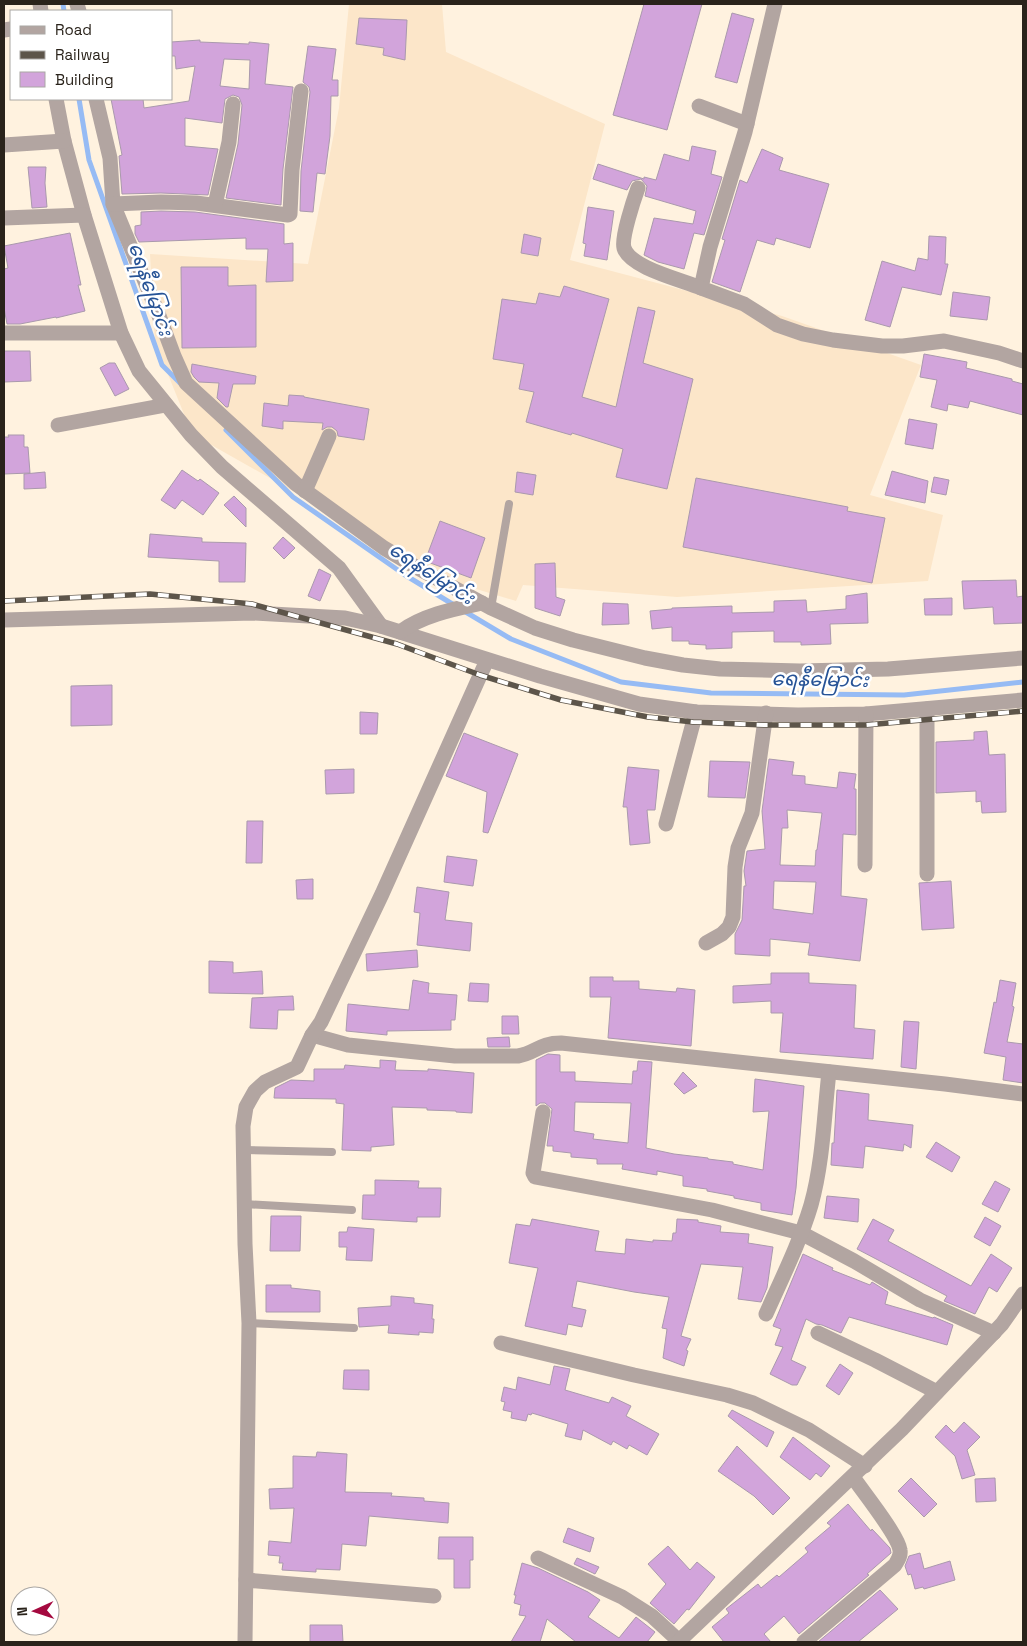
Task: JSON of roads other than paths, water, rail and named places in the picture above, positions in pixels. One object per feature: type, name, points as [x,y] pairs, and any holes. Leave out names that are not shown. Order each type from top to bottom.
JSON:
[{"type":"street","points":[[701,288],[710,247],[747,124],[775,4]]},
{"type":"street","points":[[113,204],[180,202],[216,204],[285,216],[290,214],[292,170],[302,91]]},
{"type":"street","points":[[56,100],[64,141],[84,215],[121,333],[138,371],[191,435],[222,467],[339,568],[382,626]]},
{"type":"street","points":[[96,100],[110,158],[113,204],[186,383],[256,449],[305,491],[384,548],[481,606],[535,628],[573,640],[683,665],[783,671],[888,669],[1023,658]]},
{"type":"street","points":[[216,204],[229,142],[233,104]]},
{"type":"street","points":[[699,106],[747,124]]},
{"type":"street","points":[[4,145],[64,141]]},
{"type":"street","points":[[638,188],[623,247],[634,261],[651,269],[744,304],[777,325],[818,337],[882,346],[903,346],[944,341],[999,353],[1023,361]]},
{"type":"street","points":[[4,218],[84,215]]},
{"type":"street","points":[[4,333],[121,333]]},
{"type":"street","points":[[58,425],[166,405]]},
{"type":"street","points":[[305,491],[329,436]]},
{"type":"street","points":[[402,630],[428,618],[481,606]]},
{"type":"street","points":[[4,620],[252,613],[345,618],[402,630],[487,660],[639,704],[696,712],[798,715],[866,714],[1023,700]]},
{"type":"street","points":[[245,1642],[249,1323],[244,1204],[243,1126],[246,1107],[250,1098],[265,1082],[297,1067],[312,1035],[321,1022],[382,894],[487,660]]},
{"type":"street","points":[[927,709],[927,874]]},
{"type":"street","points":[[666,824],[696,712]]},
{"type":"street","points":[[706,943],[722,934],[729,927],[733,917],[735,867],[738,848],[752,813],[766,713]]},
{"type":"street","points":[[865,865],[866,714]]},
{"type":"street","points":[[312,1035],[348,1045],[454,1056],[518,1056],[546,1044],[561,1044],[1023,1094]]},
{"type":"street","points":[[766,1314],[801,1233],[818,1175],[829,1072]]},
{"type":"street","points":[[543,1112],[533,1173],[535,1177],[712,1210],[801,1233],[854,1261],[920,1300],[994,1333]]},
{"type":"street","points":[[538,1558],[622,1597],[652,1616],[679,1642],[865,1466],[994,1333],[1023,1294]]},
{"type":"street","points":[[818,1333],[876,1360],[937,1392]]},
{"type":"street","points":[[501,1343],[727,1395],[753,1403],[809,1430],[865,1466]]},
{"type":"street","points":[[804,1642],[895,1565],[900,1556],[900,1550],[894,1536],[853,1477]]},
{"type":"street","points":[[246,1580],[434,1596]]},
{"type":"lane","points":[[481,606],[509,504]]},
{"type":"lane","points":[[244,1150],[332,1152]]},
{"type":"lane","points":[[244,1204],[352,1210]]},
{"type":"lane","points":[[249,1323],[354,1328]]},
{"type":"waterway","name":"ရေနီမြောင်း","points":[[63,4],[64,10]]},
{"type":"waterway","name":"ရေနီမြောင်း","points":[[79,100],[89,160],[162,365],[180,383]]},
{"type":"waterway","name":"ရေနီမြောင်း","points":[[226,430],[293,497],[405,575],[454,605]]},
{"type":"waterway","name":"ရေနီမြောင်း","points":[[464,611],[511,639],[621,682],[711,693],[904,695],[1023,682]]},
{"type":"railway","points":[[4,601],[150,594],[252,604],[397,644],[480,675],[561,700],[648,717],[693,722],[764,725],[866,725],[1023,711]]}]
